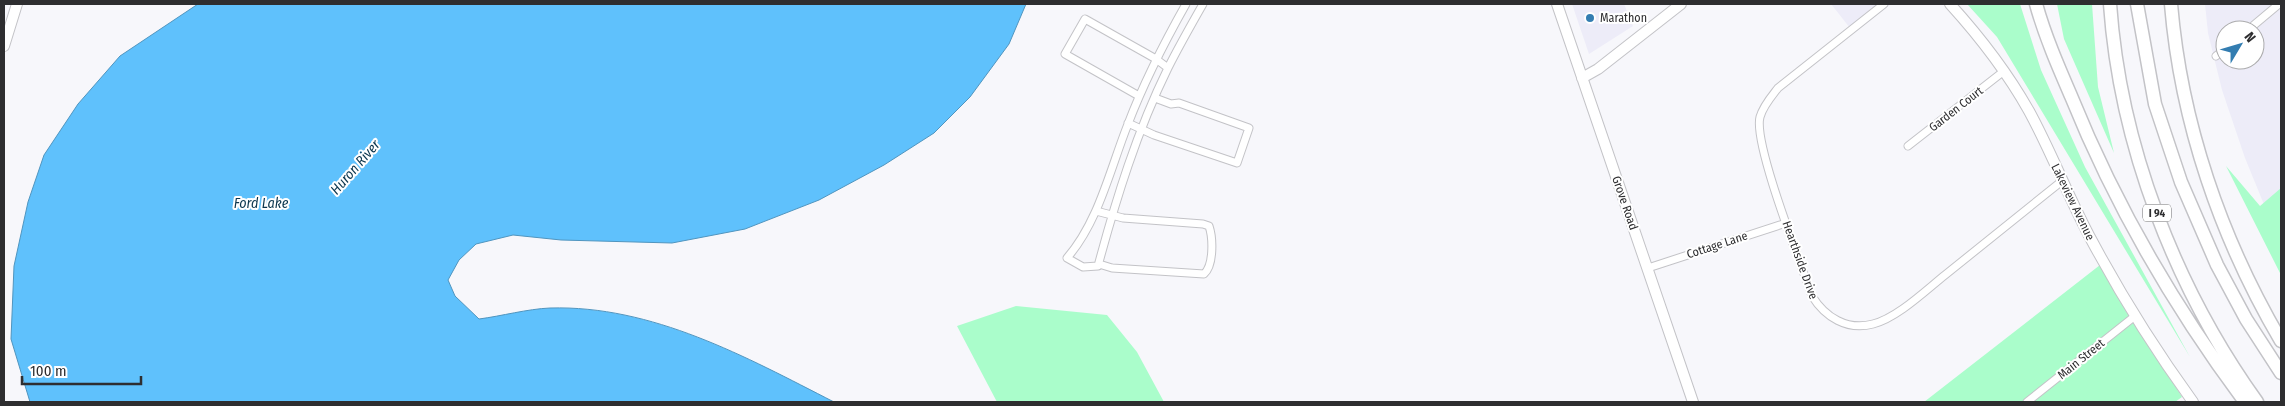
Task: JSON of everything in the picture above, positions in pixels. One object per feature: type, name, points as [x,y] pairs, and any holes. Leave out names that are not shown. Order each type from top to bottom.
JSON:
[{"type":"highway","points":[[2036,4],[2053,53],[2075,106],[2123,208],[2188,321],[2245,402]]},
{"type":"highway","name":"I 94","points":[[2110,4],[2118,67],[2127,110],[2135,144],[2160,221],[2212,332],[2257,402]]},
{"type":"highway","name":"I 94","points":[[2137,4],[2155,104],[2190,204],[2226,282],[2246,319],[2281,373]]},
{"type":"highway","points":[[2171,4],[2186,98],[2206,173],[2243,268],[2281,341]]},
{"type":"street","points":[[4,46],[17,4]]},
{"type":"street","points":[[1186,4],[1156,59],[1139,96],[1096,210],[1080,243],[1067,258],[1084,266],[1093,267],[1098,264],[1112,215],[1141,130],[1168,68],[1203,4]]},
{"type":"street","name":"Grove Road","points":[[1557,4],[1693,402]]},
{"type":"street","points":[[1582,78],[1606,64],[1681,4]]},
{"type":"street","name":"Hearthside Drive","points":[[1884,4],[1778,88],[1766,103],[1759,118],[1760,136],[1766,162],[1812,296],[1820,309],[1831,318],[1847,324],[1872,325],[1884,320],[1916,298],[2062,181]]},
{"type":"street","name":"Lakeview Avenue","points":[[1950,4],[1975,32],[2004,71],[2028,110],[2091,240],[2135,316],[2189,401]]},
{"type":"street","points":[[2260,20],[2279,4]]},
{"type":"street","points":[[1139,96],[1065,54],[1085,19],[1156,59],[1168,68]]},
{"type":"street","name":"Garden Court","points":[[1908,146],[2004,71]]},
{"type":"street","points":[[1128,123],[1141,130],[1237,163],[1249,128],[1179,103],[1171,104],[1155,98]]},
{"type":"street","points":[[1096,210],[1112,215],[1203,224],[1209,226],[1212,235],[1210,268],[1204,274],[1112,268],[1098,264]]},
{"type":"street","name":"Cottage Lane","points":[[1648,268],[1786,223]]},
{"type":"street","name":"Main Street","points":[[2027,402],[2135,316]]},
{"type":"shaded area","points":[[1572,4],[1624,4],[1633,26],[1589,54]]},
{"type":"shaded area","points":[[1831,4],[1891,4],[1854,33]]},
{"type":"shaded area","points":[[2205,4],[2281,4],[2281,246],[2245,158],[2217,70],[2265,70],[2265,20],[2215,20],[2215,62],[2208,33]]},
{"type":"green space","points":[[1967,4],[2020,4],[2041,70],[2085,167],[2190,357],[1997,37]]},
{"type":"green space","points":[[2057,4],[2092,4],[2098,87],[2114,153],[2064,39]]},
{"type":"green space","points":[[2226,166],[2260,206],[2281,188],[2281,275]]},
{"type":"green space","points":[[2100,265],[2182,397],[2175,402],[1924,402]]},
{"type":"green space","points":[[1016,306],[1107,315],[1137,352],[1164,402],[997,402],[957,326]]},
{"type":"water","name":"Ford Lake","points":[[198,4],[1026,4],[1009,44],[970,97],[934,133],[884,165],[819,200],[745,229],[672,243],[561,240],[513,235],[476,244],[459,260],[448,280],[455,296],[479,319],[550,308],[588,309],[625,315],[697,337],[767,368],[834,402],[30,402],[11,339],[14,266],[28,202],[44,155],[78,104],[120,56]]},
{"type":"place","name":"Marathon","points":[[1590,18]]},
{"type":"water label","name":"Huron River","points":[[355,167]]}]
